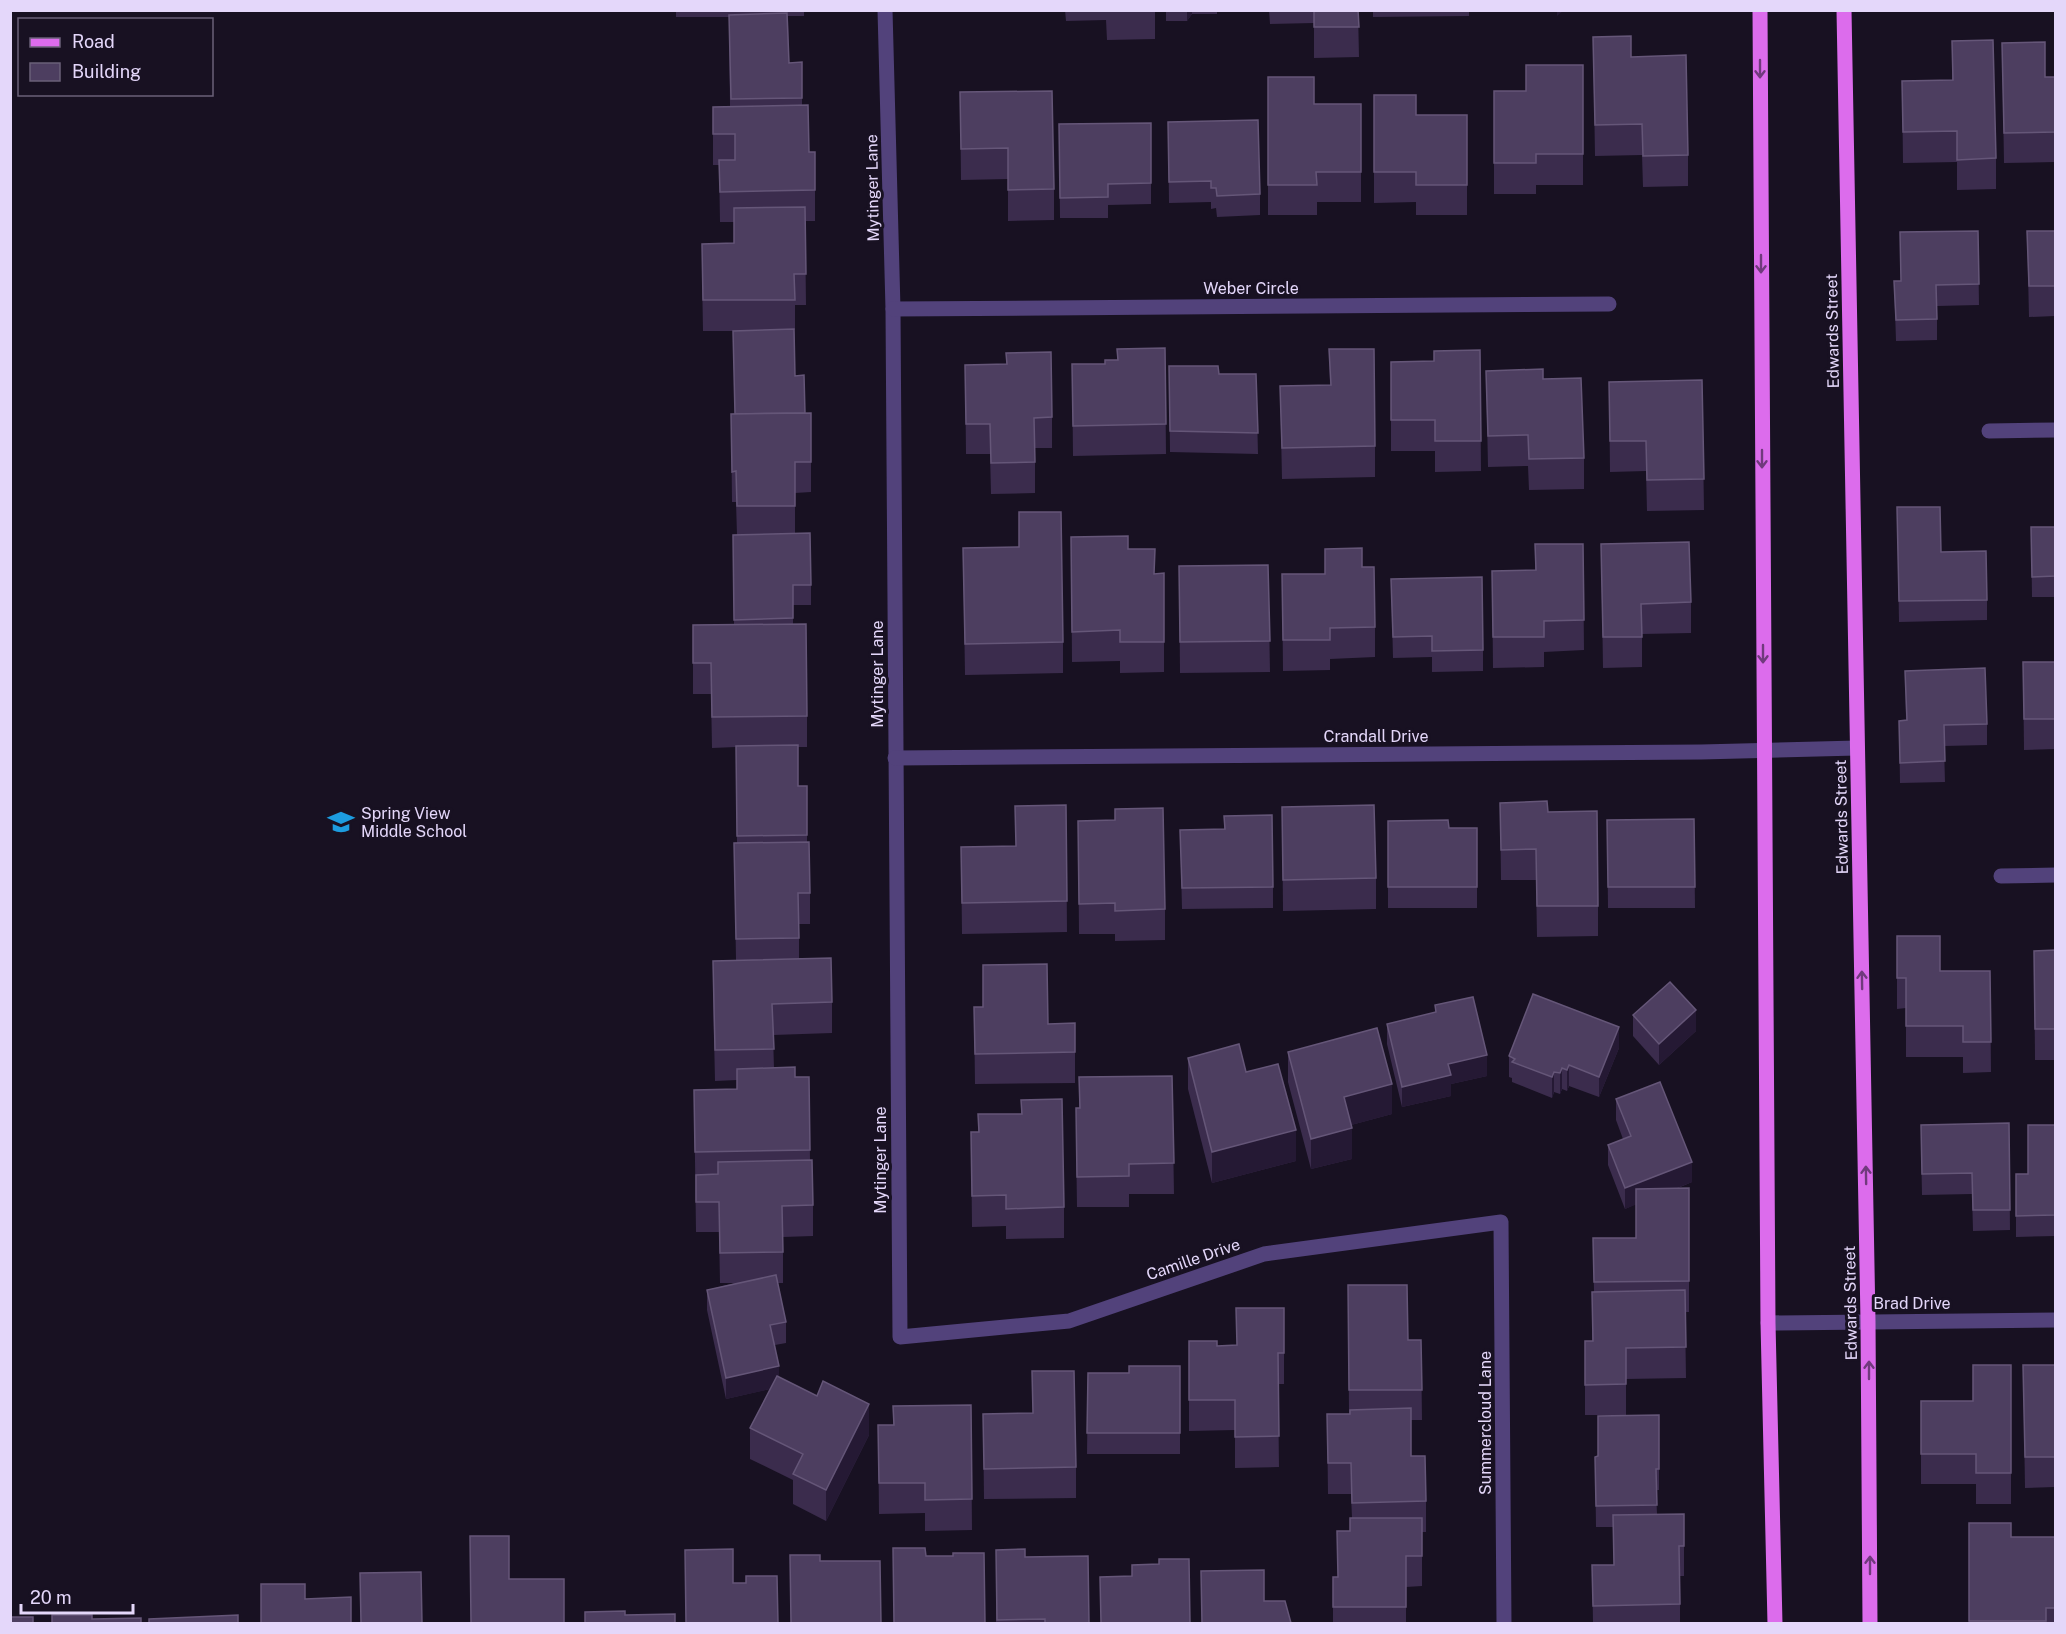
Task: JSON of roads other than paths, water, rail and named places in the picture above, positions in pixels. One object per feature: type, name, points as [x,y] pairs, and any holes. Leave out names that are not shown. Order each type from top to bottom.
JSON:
[{"type":"main road","points":[[1760,10],[1768,1323],[1775,1623]]},
{"type":"main road","name":"Edwards Street","points":[[1844,10],[1868,1321],[1870,1623]]},
{"type":"street","name":"Mytinger Lane","points":[[885,10],[893,309],[900,1337]]},
{"type":"street","name":"Weber Circle","points":[[893,309],[1609,304]]},
{"type":"street","points":[[1989,431],[2055,430]]},
{"type":"street","name":"Crandall Drive","points":[[895,758],[1701,752],[1857,748]]},
{"type":"street","points":[[2001,876],[2055,875]]},
{"type":"street","name":"Camille Drive","points":[[900,1337],[1069,1321],[1264,1254],[1501,1222]]},
{"type":"street","name":"Summercloud Lane","points":[[1501,1222],[1504,1623]]},
{"type":"street","name":"Brad Drive","points":[[1768,1323],[2055,1320]]},
{"type":"place","name":"Spring View Middle School","points":[[341,822]]}]
